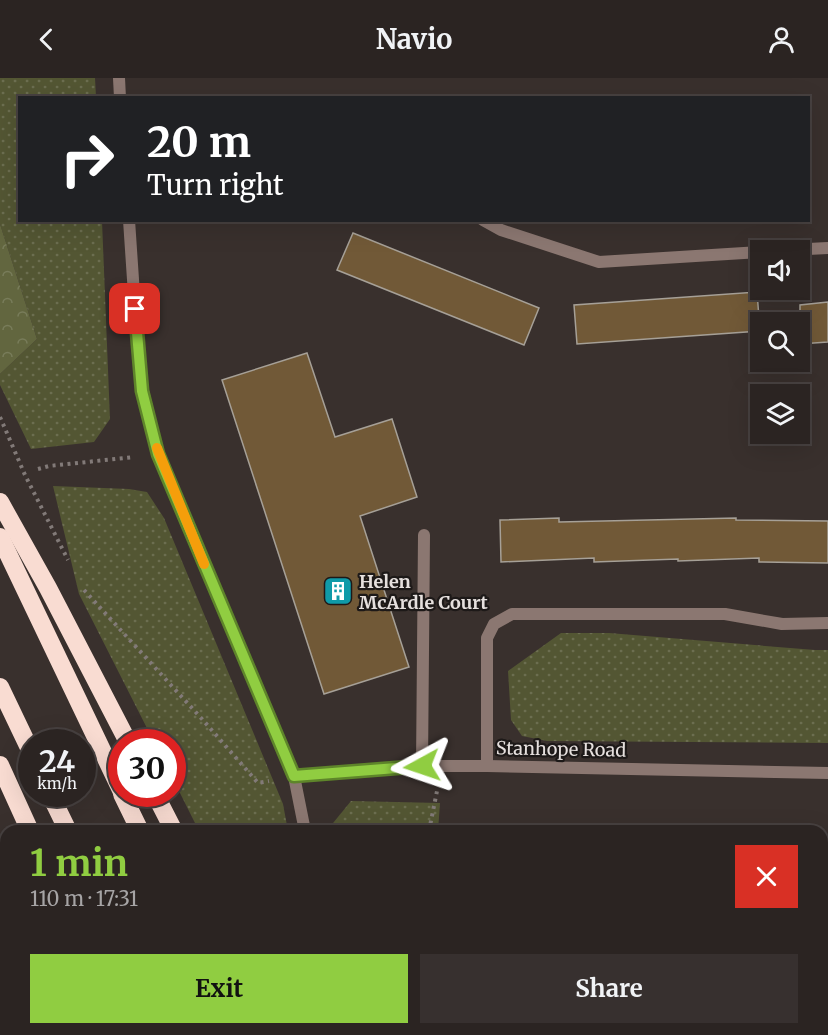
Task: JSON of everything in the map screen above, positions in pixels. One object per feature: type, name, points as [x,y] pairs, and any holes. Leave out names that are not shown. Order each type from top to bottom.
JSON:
[{"type":"highway","points":[[0,502],[48,588],[121,729]]},
{"type":"highway","points":[[0,537],[108,764]]},
{"type":"highway","points":[[0,687],[20,729]]},
{"type":"highway","points":[[0,765],[27,825]]},
{"type":"highway","points":[[56,807],[65,825]]},
{"type":"highway","points":[[129,807],[137,825]]},
{"type":"highway","points":[[162,807],[171,825]]},
{"type":"street","points":[[119,78],[120,96]]},
{"type":"street","points":[[129,222],[142,391],[158,454],[294,776],[304,825]]},
{"type":"street","points":[[487,222],[501,230],[599,262],[750,253]]},
{"type":"street","points":[[810,249],[828,248]]},
{"type":"street","points":[[422,766],[424,535]]},
{"type":"street","points":[[487,765],[487,638],[494,624],[512,614],[725,614],[782,624],[828,623]]},
{"type":"street","name":"Stanhope Road","points":[[294,776],[422,766],[487,765],[828,773]]},
{"type":"path","points":[[0,417],[25,475],[74,570]]},
{"type":"path","points":[[38,469],[158,454]]},
{"type":"path","points":[[79,581],[84,591],[258,783],[294,776]]},
{"type":"path","points":[[430,825],[437,797],[436,766]]},
{"type":"green space","points":[[0,78],[95,78],[96,96],[18,96],[18,222],[102,222],[110,419],[94,442],[31,449],[0,385],[0,374],[37,339],[0,224]]},
{"type":"green space","points":[[0,224],[37,339],[0,374]]},
{"type":"green space","points":[[53,486],[129,489],[147,492],[164,518],[283,804],[287,825],[196,825],[186,805],[186,729],[147,729],[79,594]]},
{"type":"green space","points":[[561,633],[609,633],[828,650],[828,743],[547,741],[522,736],[511,720],[508,671]]},
{"type":"green space","points":[[351,801],[440,803],[438,825],[331,825]]},
{"type":"building","points":[[353,233],[539,308],[524,345],[337,270]]},
{"type":"building","points":[[750,292],[750,300],[758,300],[759,312],[750,312],[750,332],[577,344],[574,305]]},
{"type":"building","points":[[828,302],[828,342],[810,343],[810,312],[800,312],[800,305]]},
{"type":"building","name":"Helen McArdle Court","points":[[307,353],[335,437],[392,419],[417,497],[360,516],[409,667],[324,694],[222,380]]},
{"type":"building","points":[[559,518],[559,522],[736,518],[736,520],[828,521],[828,563],[759,562],[759,558],[594,562],[594,558],[501,562],[500,520]]},
{"type":"slow traffic","points":[[157,448],[204,564]]},
{"type":"place","name":"Helen McArdle Court","points":[[338,591]]},
{"type":"route","points":[[135,309],[142,391],[158,454],[294,776],[422,766]]}]
